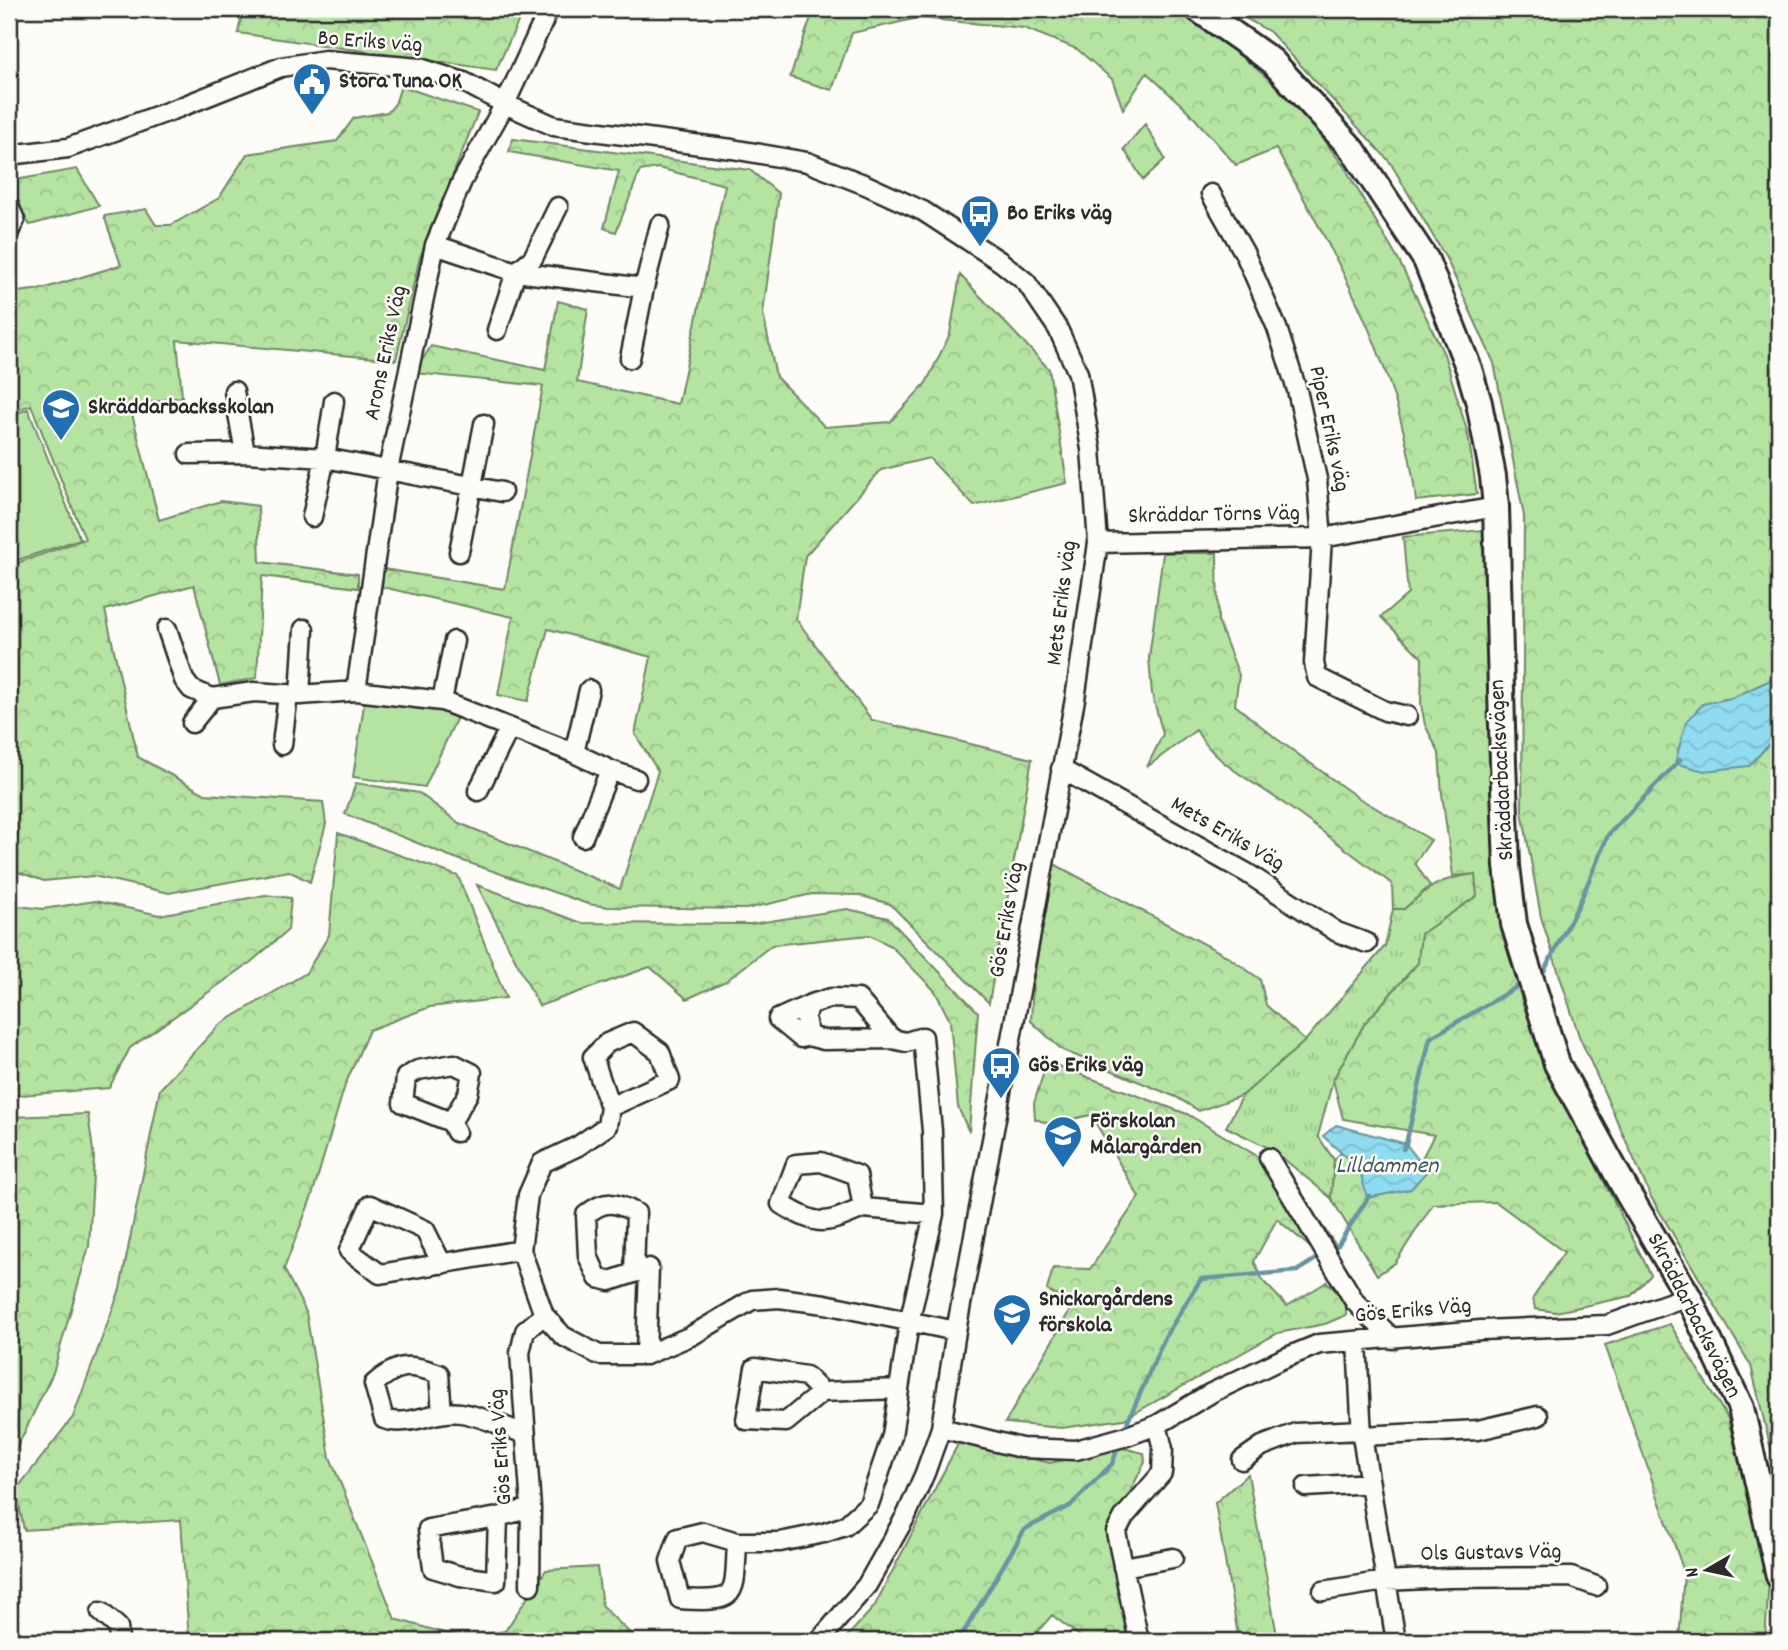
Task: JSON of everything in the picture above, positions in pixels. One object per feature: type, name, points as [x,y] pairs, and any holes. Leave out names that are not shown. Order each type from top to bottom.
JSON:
[{"type":"street","name":"Arons Eriks Väg","points":[[356,691],[388,470],[435,245],[462,181],[505,104],[549,9]]},
{"type":"street","name":"Skräddarbacksvägen","points":[[1198,9],[1272,61],[1344,141],[1426,260],[1469,369],[1479,404],[1496,507],[1507,866],[1514,924],[1557,1064],[1688,1296],[1741,1408],[1779,1576]]},
{"type":"street","name":"Bo Eriks väg","points":[[9,155],[68,148],[178,108],[281,66],[325,60],[420,68],[464,82],[554,126],[732,149],[807,162],[866,185],[923,211],[1001,262],[1026,282],[1058,329],[1072,359]]},
{"type":"street","name":"Piper Eriks väg","points":[[1211,194],[1245,254],[1277,328],[1293,378],[1317,479],[1322,538],[1314,663],[1317,677],[1385,711],[1407,716]]},
{"type":"street","points":[[9,206],[15,220],[9,232]]},
{"type":"street","points":[[497,330],[516,272],[533,258],[558,207]]},
{"type":"street","points":[[630,358],[660,225]]},
{"type":"street","points":[[435,245],[516,272],[644,288]]},
{"type":"street","name":"Mets Eriks väg","points":[[1061,769],[1075,699],[1098,542],[1091,449],[1078,373],[1072,359]]},
{"type":"street","points":[[234,391],[245,453]]},
{"type":"street","name":"Arons Eriks Väg","points":[[312,517],[326,458],[334,401]]},
{"type":"street","points":[[459,552],[484,424]]},
{"type":"street","points":[[189,454],[245,453],[326,458],[502,492]]},
{"type":"street","name":"Skräddar Törns Väg","points":[[1098,542],[1322,538],[1496,507]]},
{"type":"street","points":[[167,629],[184,680],[191,689],[212,698],[254,692],[294,695],[356,691],[442,701],[636,779]]},
{"type":"street","points":[[282,745],[294,695],[304,629]]},
{"type":"street","points":[[442,701],[454,641]]},
{"type":"street","points":[[574,753],[589,690]]},
{"type":"street","points":[[192,723],[212,698]]},
{"type":"street","points":[[478,791],[509,729]]},
{"type":"street","name":"Gös Eriks Väg","points":[[956,1331],[1061,769]]},
{"type":"street","name":"Mets Eriks Väg","points":[[1061,769],[1247,873],[1337,932],[1367,943]]},
{"type":"street","points":[[583,837],[610,770]]},
{"type":"street","points":[[737,1542],[734,1587],[724,1598],[710,1601],[680,1599],[670,1561],[678,1538],[703,1532],[737,1542],[780,1542],[845,1526],[869,1504],[892,1436],[909,1323],[934,1214],[932,1131],[923,1037],[906,1042],[892,1039],[801,1038],[778,1019],[811,1003],[831,998],[859,999],[892,1039]]},
{"type":"street","points":[[808,1036],[805,1015],[811,1003]]},
{"type":"street","points":[[610,1107],[670,1080],[660,1052],[633,1032],[607,1042],[593,1058],[610,1107],[607,1126],[578,1146],[542,1163],[528,1195],[521,1250],[544,1315],[563,1336],[599,1355],[646,1355],[691,1336],[752,1300],[779,1298],[825,1304],[956,1331],[941,1428],[925,1474],[907,1514],[867,1585],[819,1641]]},
{"type":"street","points":[[1269,1158],[1355,1302],[1393,1339]]},
{"type":"street","points":[[863,1208],[857,1175],[821,1162],[796,1164],[781,1204],[805,1218],[829,1222],[863,1208],[934,1214]]},
{"type":"street","points":[[442,1264],[425,1230],[370,1205],[349,1251],[380,1274],[442,1264],[521,1250]]},
{"type":"street","points":[[634,1273],[649,1268],[646,1355]]},
{"type":"street","name":"Gös Eriks Väg","points":[[941,1428],[1021,1448],[1076,1450],[1157,1425],[1211,1394],[1319,1344],[1481,1330],[1607,1325],[1688,1296]]},
{"type":"street","name":"Gös Eriks Väg","points":[[530,1585],[531,1508],[520,1353],[525,1331],[544,1315]]},
{"type":"street","points":[[1357,1342],[1362,1433],[1396,1641]]},
{"type":"street","points":[[822,1392],[898,1389]]},
{"type":"street","name":"Gös Eriks Väg","points":[[442,1413],[462,1413],[525,1434]]},
{"type":"street","points":[[1242,1460],[1262,1446],[1296,1433],[1478,1430],[1538,1416]]},
{"type":"street","points":[[1139,1641],[1116,1532],[1124,1517],[1162,1473],[1163,1449],[1157,1425]]},
{"type":"street","points":[[1306,1487],[1370,1483]]},
{"type":"street","name":"Gös Eriks Väg","points":[[498,1517],[496,1581],[460,1576],[433,1568],[428,1529],[498,1517],[531,1508]]},
{"type":"street","points":[[1123,1567],[1173,1558]]},
{"type":"street","name":"Ols Gustavs Väg","points":[[1323,1591],[1385,1581],[1448,1578],[1571,1577],[1595,1586]]},
{"type":"street","points":[[101,1612],[118,1627],[119,1641]]},
{"type":"green space","points":[[243,9],[524,9],[496,70],[238,33]]},
{"type":"green space","points":[[814,9],[1171,9],[1211,31],[1288,95],[1344,166],[1400,263],[1444,354],[1468,434],[1477,494],[1416,501],[1409,454],[1382,363],[1344,275],[1276,149],[1236,165],[1189,112],[1147,73],[1123,109],[1112,79],[1077,49],[1024,28],[918,18],[852,33],[832,90],[790,77]]},
{"type":"green space","points":[[1229,9],[1779,9],[1779,676],[1732,698],[1703,704],[1749,766],[1779,733],[1779,1483],[1751,1366],[1651,1197],[1579,1036],[1541,917],[1522,811],[1524,516],[1494,363],[1447,260],[1390,162],[1270,32]]},
{"type":"green space","points":[[401,86],[478,112],[420,257],[396,360],[177,340],[182,397],[130,406],[159,520],[221,501],[258,506],[260,562],[358,574],[358,588],[262,576],[257,678],[220,685],[194,585],[105,610],[138,757],[205,794],[323,802],[326,824],[310,882],[289,871],[169,893],[93,876],[44,881],[9,869],[9,566],[85,539],[31,405],[9,413],[9,293],[42,289],[121,265],[104,216],[146,209],[156,225],[171,225],[219,198],[247,154],[337,141],[354,118],[388,112],[395,104]]},
{"type":"green space","points":[[1145,124],[1165,159],[1143,180],[1124,149]]},
{"type":"green space","points":[[513,139],[750,170],[779,194],[763,313],[776,377],[825,427],[890,422],[926,383],[950,334],[960,275],[1049,369],[1067,483],[974,506],[929,458],[881,470],[805,556],[796,619],[872,720],[1032,759],[989,1003],[890,904],[858,895],[812,894],[746,909],[608,907],[588,904],[452,857],[345,814],[356,783],[419,793],[459,823],[620,889],[658,771],[635,734],[651,657],[548,629],[528,701],[498,695],[513,617],[382,587],[383,569],[505,589],[543,386],[414,373],[431,346],[545,370],[558,301],[588,309],[577,382],[678,404],[725,185],[658,168],[640,171],[616,232],[604,228],[619,171],[509,152]]},
{"type":"green space","points":[[77,169],[99,206],[30,225],[9,197],[9,181]]},
{"type":"green space","points":[[28,409],[80,539],[9,563],[9,416]]},
{"type":"green space","points":[[1484,530],[1488,586],[1490,780],[1504,925],[1522,1002],[1546,1066],[1651,1275],[1631,1296],[1556,1312],[1535,1309],[1533,1298],[1564,1252],[1496,1202],[1433,1204],[1395,1263],[1377,1275],[1331,1198],[1334,1160],[1345,1149],[1411,1179],[1434,1135],[1343,1119],[1333,1080],[1365,1023],[1418,963],[1421,934],[1477,896],[1475,874],[1453,876],[1439,753],[1425,725],[1421,704],[1422,658],[1381,617],[1408,594],[1403,537]]},
{"type":"green space","points":[[1163,553],[1217,553],[1218,621],[1239,675],[1235,705],[1357,797],[1431,840],[1415,863],[1430,886],[1404,909],[1393,909],[1392,884],[1271,794],[1224,763],[1196,730],[1147,767],[1163,734],[1152,694],[1149,658]]},
{"type":"green space","points":[[365,698],[428,707],[457,717],[425,787],[353,777]]},
{"type":"green space","points":[[338,833],[458,876],[506,998],[430,1007],[369,1030],[345,1085],[312,1196],[284,1269],[306,1312],[330,1457],[395,1619],[462,1638],[505,1631],[546,1570],[597,1567],[602,1606],[638,1641],[189,1641],[181,1520],[24,1530],[16,1490],[73,1417],[120,1289],[160,1089],[219,1025],[306,973],[329,935]]},
{"type":"green space","points":[[1054,864],[1227,956],[1260,979],[1266,1005],[1305,1041],[1243,1095],[1199,1111],[1176,1097],[1062,1050],[1031,1021],[1033,983]]},
{"type":"green space","points":[[1476,874],[1477,896],[1421,934],[1418,963],[1365,1023],[1333,1080],[1318,1136],[1334,1160],[1331,1198],[1273,1150],[1226,1127],[1243,1095],[1305,1041],[1385,946],[1393,909],[1404,909],[1444,881]]},
{"type":"green space","points":[[477,885],[582,923],[751,924],[847,909],[888,918],[978,1012],[969,1132],[958,1107],[950,1021],[935,991],[891,946],[870,935],[772,945],[726,981],[687,999],[650,967],[539,1006]]},
{"type":"green space","points":[[265,895],[291,898],[288,930],[251,962],[130,1048],[109,1088],[9,1096],[9,902],[43,909],[95,901],[159,915]]},
{"type":"green space","points":[[1047,1062],[1187,1114],[1284,1172],[1335,1244],[1317,1253],[1277,1219],[1254,1261],[1263,1281],[1287,1306],[1327,1282],[1346,1301],[1346,1315],[1325,1324],[1278,1333],[1124,1419],[1062,1428],[1005,1423],[1073,1305],[1047,1290],[1053,1268],[1090,1269],[1139,1197],[1091,1115],[1050,1124],[1035,1119],[1034,1103]]},
{"type":"green space","points":[[88,1114],[94,1158],[89,1246],[53,1373],[9,1461],[9,1117]]},
{"type":"green space","points":[[1670,1324],[1728,1419],[1769,1579],[1765,1641],[1679,1641],[1684,1572],[1605,1345]]},
{"type":"green space","points":[[959,1442],[1050,1463],[1123,1448],[1144,1453],[1145,1462],[1111,1529],[1132,1641],[1086,1641],[1052,1615],[1030,1641],[843,1641],[874,1607]]},
{"type":"green space","points":[[1248,1474],[1278,1641],[1239,1641],[1215,1503]]},
{"type":"water","points":[[1779,676],[1779,733],[1749,766],[1704,771],[1675,763],[1686,722],[1703,704],[1732,698]]},
{"type":"water","name":"Lilldammen","points":[[1336,1125],[1406,1144],[1427,1171],[1411,1189],[1367,1198],[1360,1170],[1323,1136]]},
{"type":"waterway","points":[[1544,971],[1579,904],[1608,835],[1680,760]]},
{"type":"waterway","points":[[1403,1149],[1430,1038],[1520,985]]},
{"type":"waterway","points":[[1330,1250],[1338,1245],[1369,1196]]},
{"type":"waterway","points":[[1124,1430],[1165,1337],[1201,1279],[1297,1271],[1322,1255]]},
{"type":"waterway","points":[[956,1641],[1025,1529],[1070,1506],[1112,1464],[1119,1445]]},
{"type":"place","name":"Stora Tuna OK","points":[[312,116]]},
{"type":"place","name":"Bo Eriks väg","points":[[980,248]]},
{"type":"place","name":"Skräddarbacksskolan","points":[[61,442]]},
{"type":"place","name":"Gös Eriks väg","points":[[1001,1100]]},
{"type":"place","name":"Förskolan Målargården","points":[[1063,1169]]},
{"type":"place","name":"Snickargårdens förskola","points":[[1012,1347]]}]
